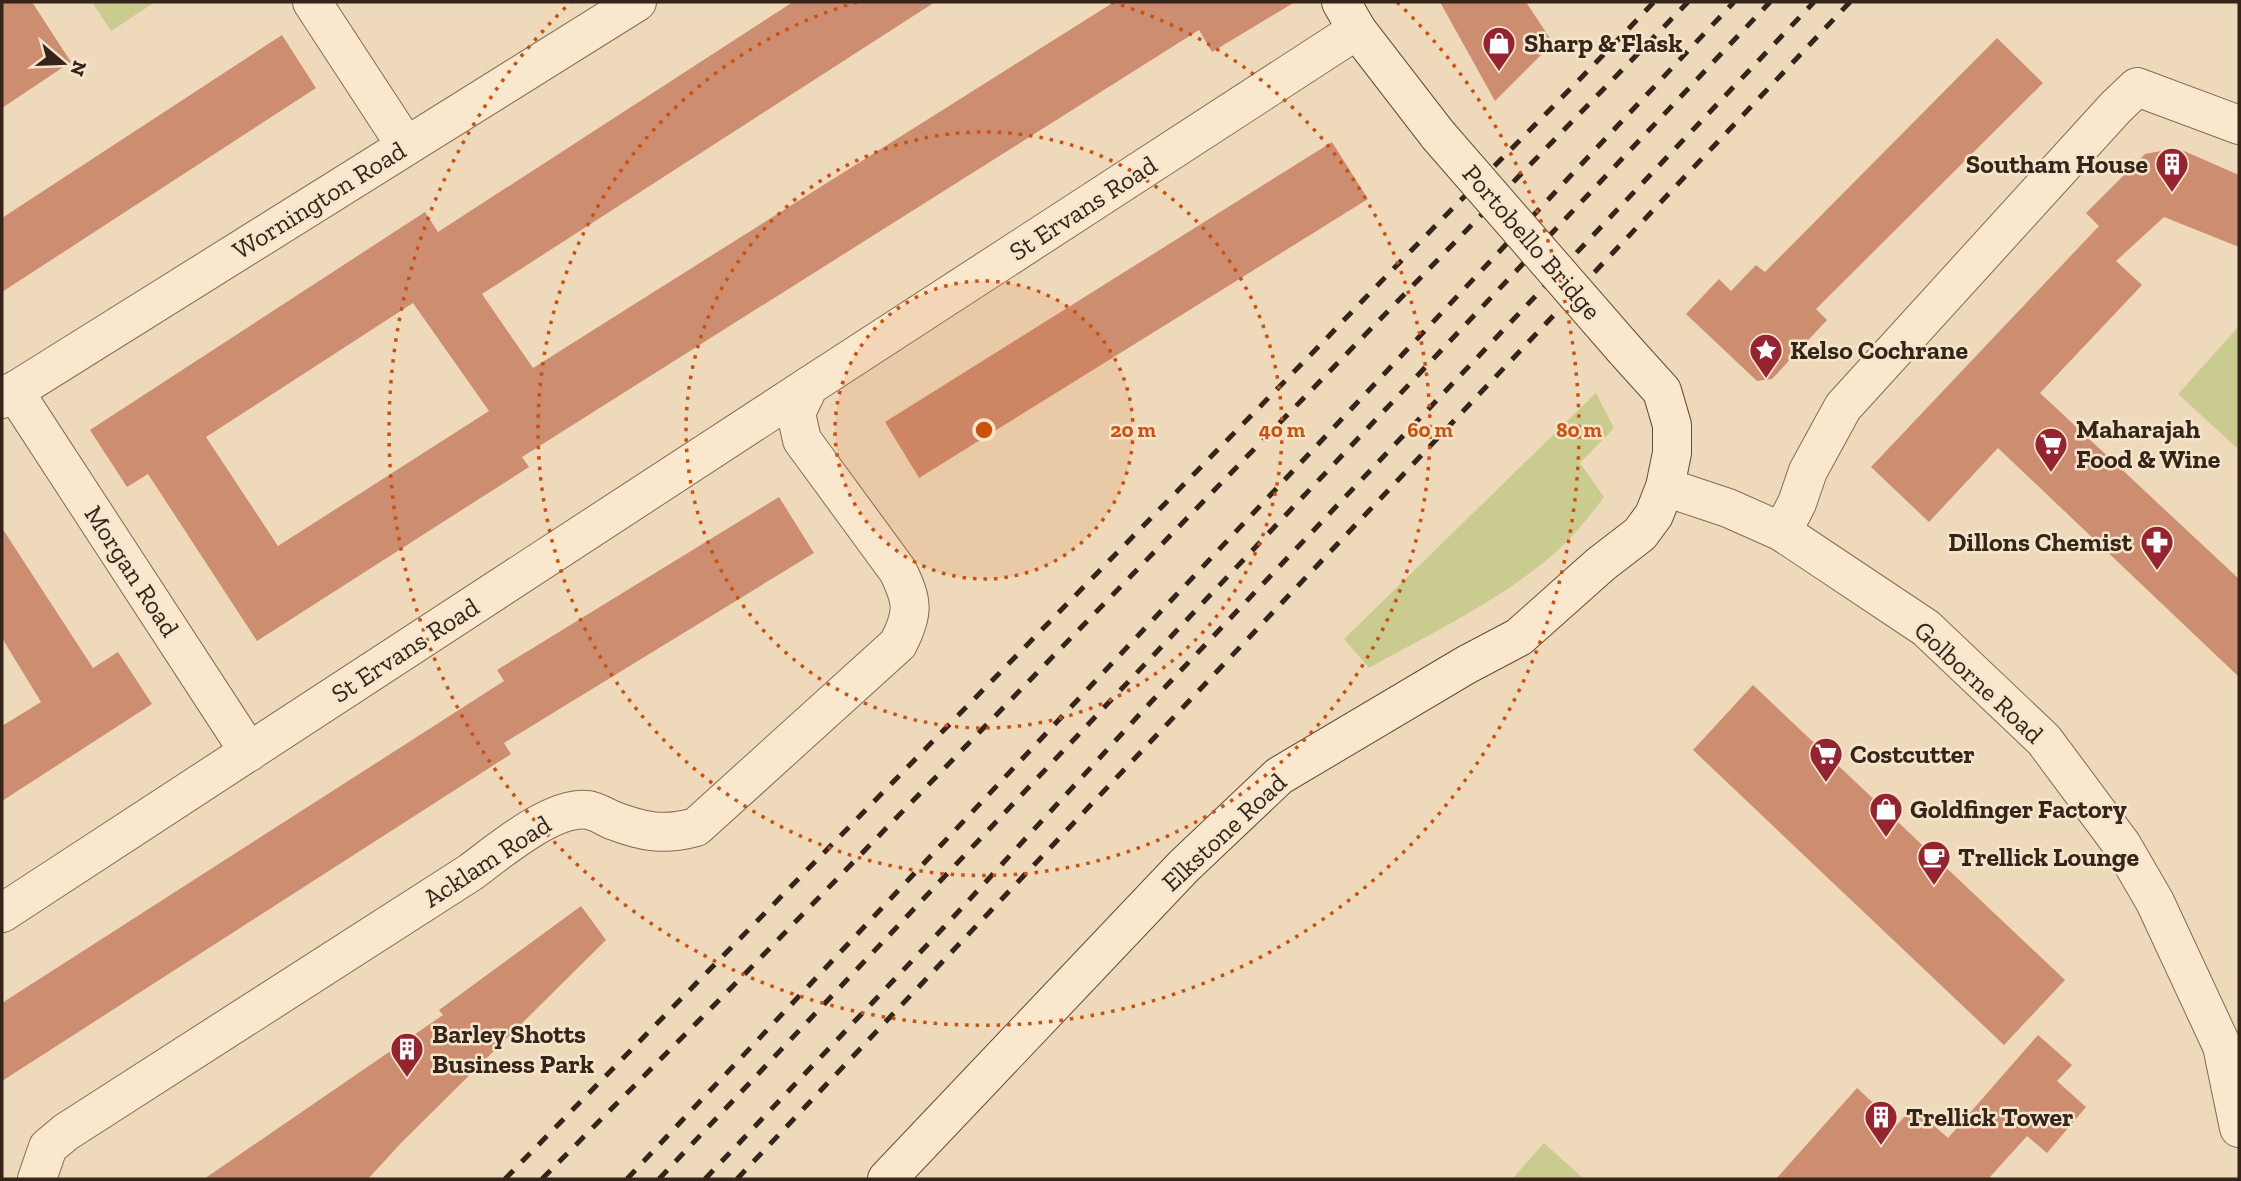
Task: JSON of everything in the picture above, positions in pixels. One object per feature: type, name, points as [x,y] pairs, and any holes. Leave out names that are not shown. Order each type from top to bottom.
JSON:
[{"type":"street","points":[[312,2],[406,146]]},
{"type":"street","name":"Wornington Road","points":[[8,395],[637,2]]},
{"type":"street","name":"Portobello Bridge","points":[[1349,16],[1438,135],[1662,391],[1672,425],[1672,453],[1665,487]]},
{"type":"street","name":"St Ervans Road","points":[[2,913],[802,399],[1349,16]]},
{"type":"street","points":[[1782,532],[1808,471],[1843,407],[2137,87],[2239,125]]},
{"type":"street","name":"Morgan Road","points":[[8,395],[249,752]]},
{"type":"street","name":"Acklam Road","points":[[37,1179],[48,1147],[66,1132],[471,872],[525,832],[557,814],[587,810],[649,831],[675,833],[696,827],[898,644],[909,622],[909,593],[898,571],[802,440],[802,399]]},
{"type":"street","name":"Golborne Road","points":[[1665,487],[1728,508],[1782,532],[1926,628],[2043,740],[2122,845],[2155,902],[2222,1046],[2236,1066],[2239,1128]]},
{"type":"street","name":"Elkstone Road","points":[[887,1179],[1184,866],[1279,776],[1466,665],[1519,637],[1601,564],[1640,534],[1654,515],[1665,487]]},
{"type":"green space","points":[[92,2],[155,2],[111,31]]},
{"type":"green space","points":[[2239,326],[2239,450],[2178,394]]},
{"type":"green space","points":[[1596,393],[1614,428],[1580,463],[1604,497],[1588,518],[1558,550],[1516,583],[1467,614],[1369,668],[1344,639]]},
{"type":"green space","points":[[1544,1143],[1584,1179],[1512,1179]]},
{"type":"building","points":[[2,2],[32,2],[71,62],[2,108]]},
{"type":"building","points":[[793,2],[935,2],[482,294],[533,368],[1114,2],[1295,2],[1212,52],[1199,30],[522,457],[529,467],[257,641],[148,474],[127,487],[90,430],[425,212],[438,232]],"holes":[[[413,303],[489,411],[278,546],[206,437]]]},
{"type":"building","points":[[1440,2],[1526,2],[1553,43],[1495,101]]},
{"type":"building","points":[[282,35],[316,88],[2,292],[2,218]]},
{"type":"building","points":[[1997,38],[2043,83],[1816,309],[1827,320],[1772,379],[1757,381],[1686,314],[1719,279],[1731,291],[1756,265],[1765,272]]},
{"type":"building","points":[[1332,142],[1368,199],[919,478],[885,422]]},
{"type":"building","points":[[2177,148],[2239,175],[2239,247],[2164,217],[2116,261],[2142,285],[2040,393],[2239,579],[2239,677],[1998,448],[1929,522],[1871,467],[2099,226],[2086,213],[2145,154]]},
{"type":"building","points":[[779,497],[814,553],[504,743],[511,754],[2,1081],[2,1003],[504,681],[497,670]]},
{"type":"building","points":[[2,528],[93,668],[118,652],[152,704],[2,801],[2,726],[41,702],[2,638]]},
{"type":"building","points":[[1753,685],[2065,980],[2004,1045],[1693,750]]},
{"type":"building","name":"Barley Shotts Business Park","points":[[581,906],[606,940],[368,1179],[204,1179],[443,1015],[439,1010]]},
{"type":"building","points":[[2038,1035],[2072,1065],[2057,1081],[2086,1107],[2047,1153],[2027,1136],[1990,1177],[1993,1179],[1776,1179],[1857,1088],[1897,1125],[1913,1107],[1948,1138]]},
{"type":"railway","points":[[505,1179],[1654,2]]},
{"type":"railway","points":[[542,1179],[737,982],[1688,2]]},
{"type":"railway","points":[[627,1179],[1734,2]]},
{"type":"railway","points":[[659,1179],[1770,2]]},
{"type":"railway","points":[[705,1179],[947,924],[1151,702],[1814,2]]},
{"type":"railway","points":[[737,1179],[1850,2]]},
{"type":"place","name":"Sharp & Flask","points":[[1499,73]]},
{"type":"place","name":"Southam House","points":[[2172,194]]},
{"type":"place","name":"Kelso Cochrane","points":[[1766,380]]},
{"type":"place","name":"Maharajah Food & Wine","points":[[2051,474]]},
{"type":"place","name":"Dillons Chemist","points":[[2157,572]]},
{"type":"place","name":"Costcutter","points":[[1826,784]]},
{"type":"place","name":"Goldfinger Factory","points":[[1886,839]]},
{"type":"place","name":"Trellick Lounge","points":[[1934,887]]},
{"type":"place","name":"Barley Shotts Business Park","points":[[407,1079]]},
{"type":"place","name":"Trellick Tower","points":[[1881,1147]]}]
